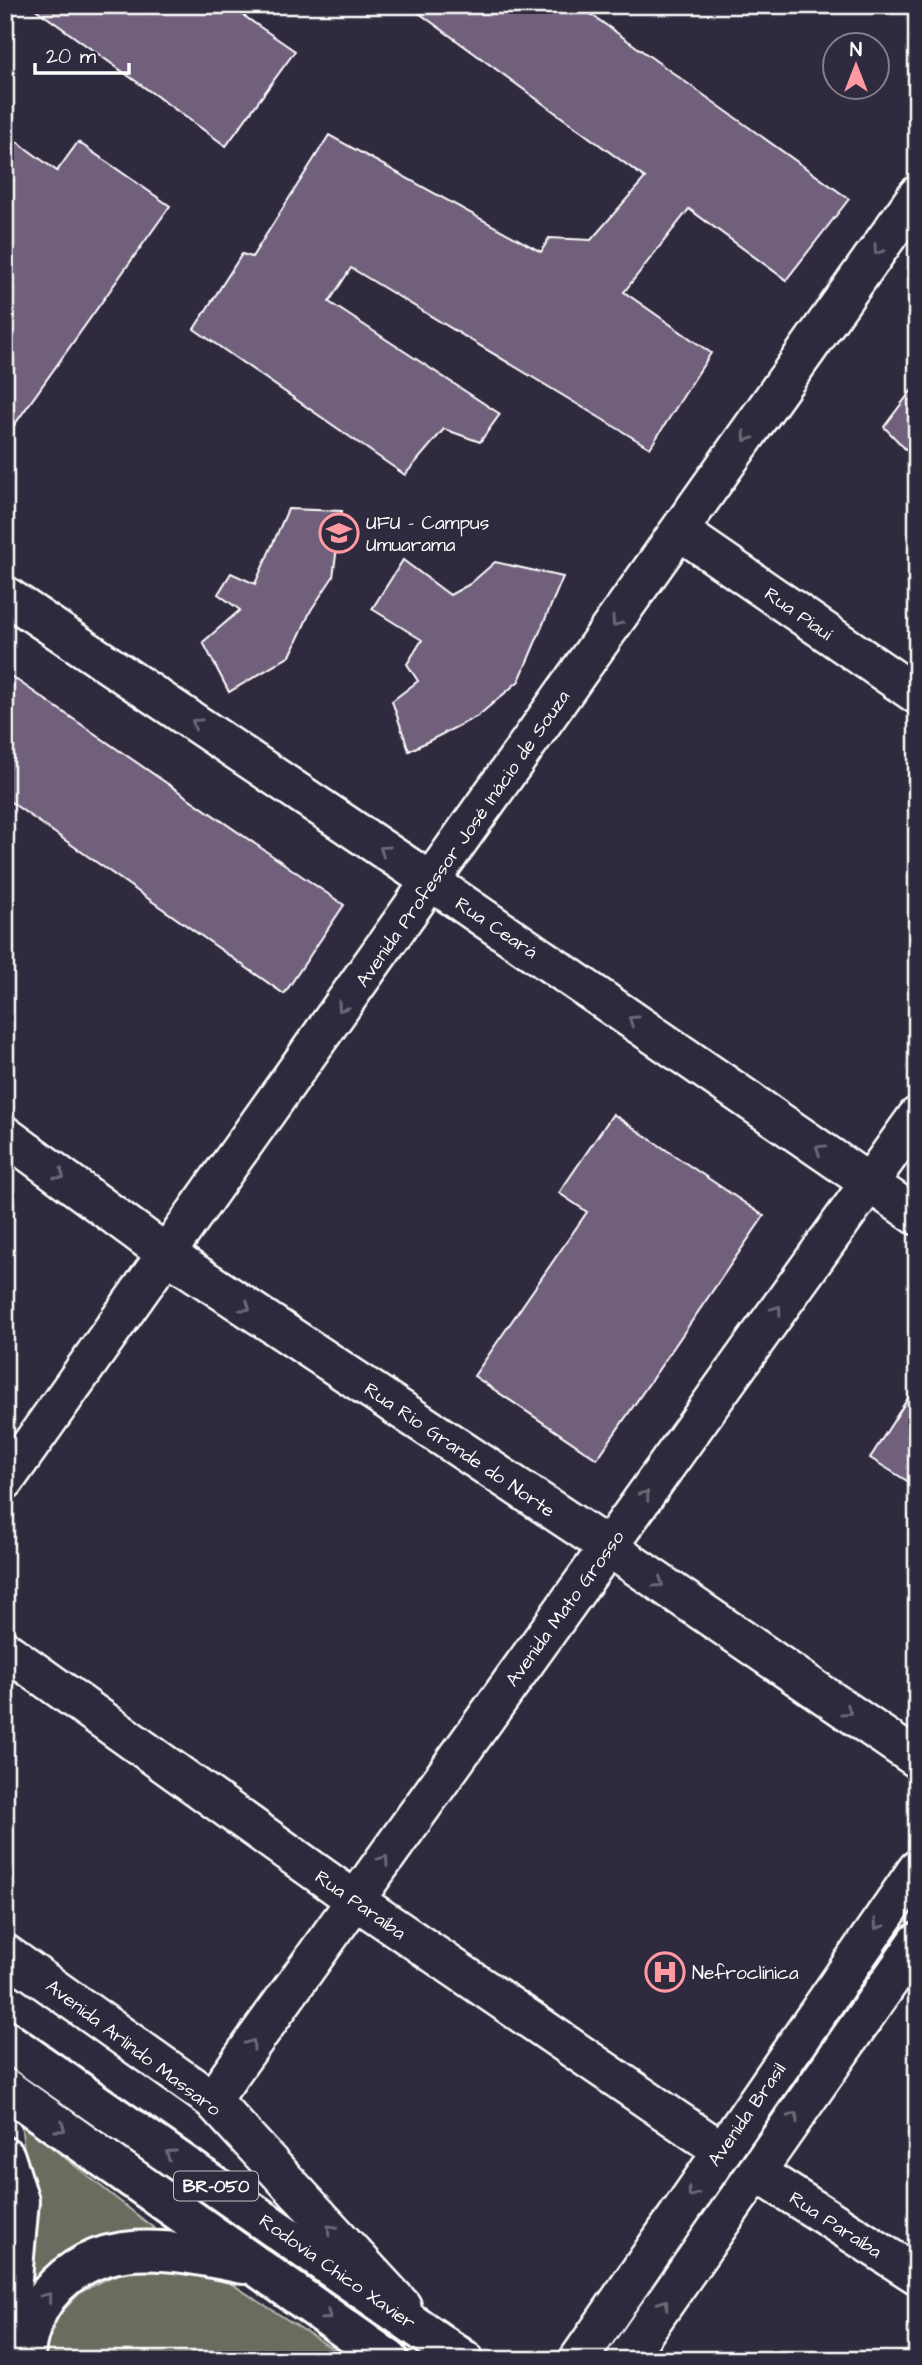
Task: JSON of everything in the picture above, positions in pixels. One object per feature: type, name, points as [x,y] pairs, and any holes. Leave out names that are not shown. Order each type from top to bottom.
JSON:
[{"type":"highway","name":"Rodovia Chico Xavier","points":[[5,2040],[464,2360]]},
{"type":"highway","name":"BR-050","points":[[5,2088],[389,2360]]},
{"type":"highway","points":[[5,2157],[19,2201],[5,2357]]},
{"type":"highway","points":[[25,2360],[36,2310],[62,2277],[97,2257],[144,2249],[180,2251],[257,2267]]},
{"type":"street","name":"Avenida Professor José Inácio de Souza","points":[[5,1481],[681,532],[917,195]]},
{"type":"street","name":"Rua Piauí","points":[[681,532],[917,695]]},
{"type":"street","name":"Rua Ceará","points":[[5,595],[430,881],[917,1216]]},
{"type":"street","name":"Avenida Mato Grosso","points":[[212,2100],[917,1116]]},
{"type":"street","name":"Rua Rio Grande do Norte","points":[[5,1135],[168,1255],[608,1547],[917,1759]]},
{"type":"street","name":"Rua Paraíba","points":[[5,1650],[355,1900],[721,2150]]},
{"type":"street","name":"Avenida Brasil","points":[[578,2360],[917,1869]]},
{"type":"street","points":[[625,2360],[917,1942]]},
{"type":"street","name":"Avenida Arlindo Massaro","points":[[5,1953],[212,2100],[427,2333]]},
{"type":"street","name":"Rua Paraíba","points":[[756,2172],[917,2275]]},
{"type":"green space","points":[[21,2123],[165,2237],[65,2257],[40,2274],[27,2302],[28,2184]]},
{"type":"green space","points":[[178,2263],[224,2279],[350,2360],[42,2360],[48,2326],[81,2292],[132,2266]]},
{"type":"building","points":[[30,5],[228,5],[295,51],[226,146]]},
{"type":"building","points":[[408,5],[578,5],[849,199],[786,280],[689,209],[624,292],[711,353],[650,448],[351,268],[329,302],[500,414],[480,442],[444,429],[405,475],[194,329],[242,254],[252,257],[329,135],[541,252],[549,238],[591,240],[645,178]]},
{"type":"building","points":[[5,133],[57,171],[78,142],[170,206],[5,438]]},
{"type":"building","points":[[917,383],[917,461],[884,427]]},
{"type":"building","points":[[288,509],[342,511],[333,577],[311,610],[290,656],[229,692],[203,642],[240,610],[218,594],[231,573],[255,584]]},
{"type":"building","points":[[403,560],[450,595],[470,584],[495,562],[563,577],[519,681],[478,716],[409,751],[392,701],[418,681],[407,664],[422,640],[372,609]]},
{"type":"building","points":[[5,672],[344,905],[284,994],[5,798]]},
{"type":"building","points":[[613,1114],[764,1216],[597,1459],[474,1376],[587,1212],[559,1193]]},
{"type":"building","points":[[917,1384],[917,1487],[870,1458]]},
{"type":"place","name":"UFU - Campus Umuarama","points":[[339,533]]},
{"type":"place","name":"Nefroclínica","points":[[665,1972]]}]
